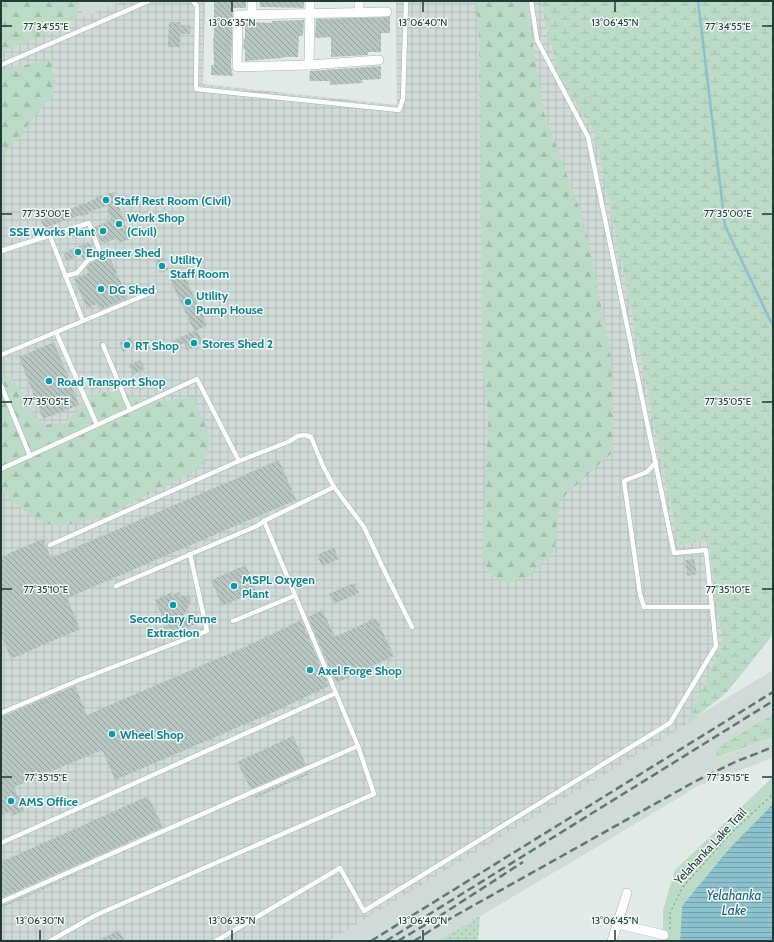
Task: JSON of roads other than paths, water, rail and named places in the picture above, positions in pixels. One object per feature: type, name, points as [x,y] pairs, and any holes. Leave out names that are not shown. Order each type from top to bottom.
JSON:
[{"type":"street","points":[[252,1],[252,15]]},
{"type":"street","points":[[310,1],[310,65]]},
{"type":"street","points":[[359,1],[359,12]]},
{"type":"street","points":[[379,60],[310,65],[237,67],[238,15],[387,12]]},
{"type":"street","points":[[612,941],[627,893]]},
{"type":"street","points":[[618,924],[667,934]]},
{"type":"lane","points":[[1,65],[149,1]]},
{"type":"lane","points":[[193,1],[197,6],[196,89],[399,110],[403,99],[406,1]]},
{"type":"lane","points":[[216,941],[340,868],[364,911],[670,723],[716,646],[706,550],[674,553],[588,137],[537,40],[531,1]]},
{"type":"lane","points":[[1,251],[89,224],[101,255],[88,260],[77,273],[65,276]]},
{"type":"lane","points":[[50,236],[83,321]]},
{"type":"lane","points":[[1,355],[155,290]]},
{"type":"lane","points":[[56,332],[98,425]]},
{"type":"lane","points":[[103,345],[130,410]]},
{"type":"lane","points":[[1,469],[197,379],[239,461]]},
{"type":"lane","points":[[1,385],[30,456]]},
{"type":"lane","points":[[50,545],[239,461],[288,442],[298,436],[311,436],[323,466],[334,487],[364,527],[412,627]]},
{"type":"lane","points":[[656,462],[646,472],[624,481],[640,594],[644,607],[712,607]]},
{"type":"lane","points":[[116,586],[257,526],[264,521],[334,487]]},
{"type":"lane","points":[[50,941],[96,915],[374,794],[358,746],[299,602],[294,596],[264,521]]},
{"type":"lane","points":[[1,713],[79,680],[207,630],[190,554]]},
{"type":"lane","points":[[233,621],[294,596]]},
{"type":"lane","points":[[1,843],[336,693]]},
{"type":"lane","points":[[1,902],[358,746]]},
{"type":"water","name":"Yelahanka Lake","points":[[773,804],[773,941],[680,941],[682,906],[728,850]]},
{"type":"waterway","points":[[698,1],[725,226],[773,326]]},
{"type":"railway","points":[[371,941],[773,692]]},
{"type":"railway","points":[[386,941],[773,701]]},
{"type":"railway","points":[[414,941],[444,922],[694,782],[735,762],[773,747]]},
{"type":"railway","points":[[398,941],[523,862]]},
{"type":"place","name":"Staff Rest Room (Civil)","points":[[106,200]]},
{"type":"place","name":"Work Shop (Civil)","points":[[119,224]]},
{"type":"place","name":"SSE Works Plant","points":[[103,231]]},
{"type":"place","name":"Engineer Shed","points":[[78,252]]},
{"type":"place","name":"Utility Staff Room","points":[[162,266]]},
{"type":"place","name":"DG Shed","points":[[101,289]]},
{"type":"place","name":"Utility Pump House","points":[[188,302]]},
{"type":"place","name":"Stores Shed 2","points":[[194,343]]},
{"type":"place","name":"RT Shop","points":[[127,345]]},
{"type":"place","name":"Road Transport Shop","points":[[49,381]]},
{"type":"place","name":"MSPL Oxygen Plant","points":[[234,586]]},
{"type":"place","name":"Secondary Fume Extraction","points":[[173,605]]},
{"type":"place","name":"Axel Forge Shop","points":[[310,670]]},
{"type":"place","name":"Wheel Shop","points":[[112,734]]},
{"type":"place","name":"AMS Office","points":[[11,801]]}]
